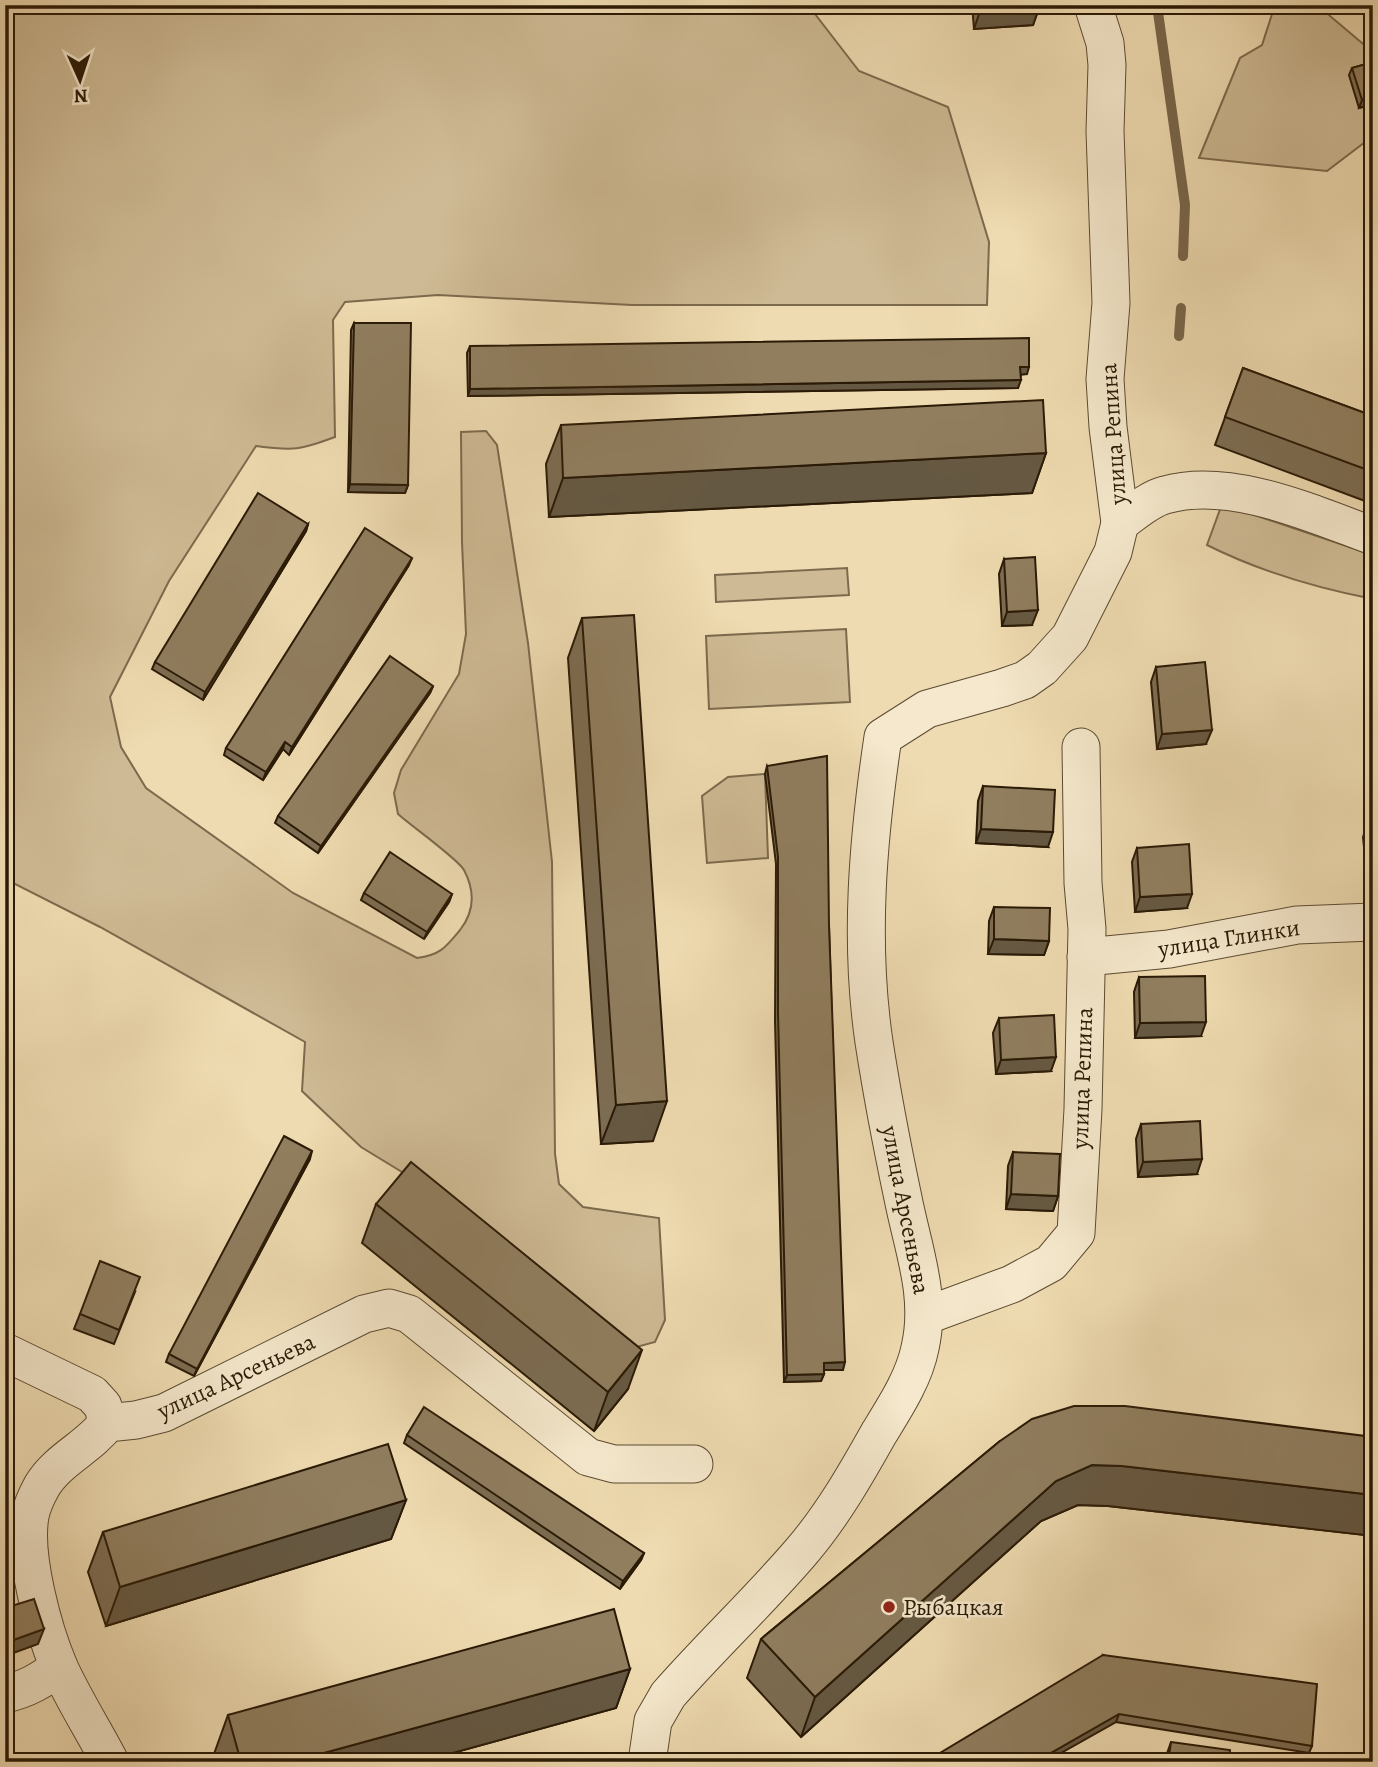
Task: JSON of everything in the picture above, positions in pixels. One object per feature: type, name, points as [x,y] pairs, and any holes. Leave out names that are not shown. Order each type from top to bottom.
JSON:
[{"type":"street","name":"улица Репина","points":[[883,737],[927,709],[1025,680],[1042,668],[1070,637],[1113,552],[1120,523],[1105,379],[1111,303],[1105,131],[1108,65],[1105,43],[1093,5]]},
{"type":"street","points":[[1120,523],[1162,495],[1185,490],[1214,491],[1246,495],[1296,508],[1373,536]]},
{"type":"street","name":"улица Арсеньева","points":[[647,1762],[653,1721],[668,1695],[802,1552],[827,1519],[903,1393],[920,1349],[925,1315],[924,1286],[896,1167],[874,1039],[866,943],[866,890],[883,737]]},
{"type":"street","name":"улица Репина","points":[[925,1315],[1012,1284],[1052,1263],[1076,1233],[1083,1109],[1086,957],[1081,747]]},
{"type":"street","name":"улица Глинки","points":[[1086,957],[1169,949],[1297,925],[1373,922]]},
{"type":"street","name":"улица Арсеньева","points":[[107,1423],[164,1413],[364,1314],[388,1308],[409,1314],[588,1457],[614,1464],[694,1464]]},
{"type":"street","points":[[5,1352],[92,1394],[103,1406],[107,1423],[99,1434],[79,1448],[44,1483],[34,1502],[30,1517],[30,1565],[60,1667],[110,1762]]},
{"type":"street","points":[[5,1694],[39,1682],[60,1667]]},
{"type":"shaded area","points":[[5,5],[808,5],[859,71],[948,107],[989,242],[987,305],[632,305],[438,295],[345,302],[333,320],[335,437],[297,448],[256,446],[169,581],[110,697],[121,747],[146,788],[293,893],[417,958],[442,950],[465,923],[472,901],[470,886],[460,865],[398,814],[394,793],[401,770],[459,674],[466,634],[461,432],[486,431],[497,445],[528,643],[552,862],[555,1154],[559,1184],[583,1207],[659,1218],[665,1320],[655,1342],[633,1348],[420,1183],[361,1147],[302,1091],[305,1042],[100,927],[5,879]]},
{"type":"shaded area","points":[[1275,5],[1317,5],[1368,48],[1373,60],[1373,136],[1327,171],[1199,158],[1240,58],[1262,45]]},
{"type":"shaded area","points":[[1222,504],[1373,555],[1373,599],[1288,578],[1207,545]]},
{"type":"shaded area","points":[[847,568],[849,595],[716,602],[715,575]]},
{"type":"shaded area","points":[[846,629],[850,702],[709,709],[706,636]]},
{"type":"shaded area","points":[[765,774],[768,858],[707,863],[702,796],[728,777]]},
{"type":"building","points":[[979,5],[1038,5],[1038,11],[979,14]]},
{"type":"building","points":[[1373,62],[1373,97],[1362,100],[1352,68]]},
{"type":"building","points":[[354,323],[411,323],[408,485],[350,484]]},
{"type":"building","points":[[1029,338],[1029,367],[1020,367],[1021,380],[470,389],[470,346]]},
{"type":"building","points":[[1243,368],[1373,416],[1373,472],[1225,417]]},
{"type":"building","points":[[1043,400],[1046,453],[563,478],[561,425]]},
{"type":"building","points":[[258,493],[308,524],[205,692],[155,662]]},
{"type":"building","points":[[365,528],[412,558],[292,747],[285,742],[266,772],[226,748]]},
{"type":"building","points":[[1035,557],[1038,610],[1007,612],[1004,559]]},
{"type":"building","points":[[634,615],[667,1101],[616,1105],[582,618]]},
{"type":"building","points":[[390,656],[433,686],[321,846],[278,816]]},
{"type":"building","points":[[1205,662],[1212,730],[1162,734],[1156,667]]},
{"type":"building","points":[[827,756],[829,926],[845,1362],[824,1363],[824,1374],[787,1375],[778,1013],[778,857],[767,766]]},
{"type":"building","points":[[983,786],[1055,790],[1053,832],[981,829]]},
{"type":"building","points":[[1373,821],[1373,864],[1372,864],[1368,822]]},
{"type":"building","points":[[1189,844],[1192,894],[1140,897],[1137,848]]},
{"type":"building","points":[[390,852],[452,894],[427,932],[364,893]]},
{"type":"building","points":[[994,907],[1050,908],[1049,941],[994,939]]},
{"type":"building","points":[[1205,976],[1206,1022],[1140,1023],[1139,977]]},
{"type":"building","points":[[1054,1015],[1056,1057],[1001,1060],[999,1018]]},
{"type":"building","points":[[1200,1121],[1202,1159],[1143,1162],[1141,1124]]},
{"type":"building","points":[[284,1136],[312,1151],[197,1369],[169,1354]]},
{"type":"building","points":[[1013,1152],[1060,1154],[1058,1196],[1011,1194]]},
{"type":"building","points":[[411,1162],[642,1350],[608,1392],[376,1204]]},
{"type":"building","points":[[100,1261],[140,1277],[119,1330],[80,1314]]},
{"type":"building","points":[[1074,1406],[1125,1406],[1373,1437],[1373,1495],[1122,1466],[1092,1465],[1056,1481],[815,1697],[761,1639],[1000,1441],[1032,1419]]},
{"type":"building","points":[[424,1407],[644,1553],[623,1581],[407,1435]]},
{"type":"building","points":[[388,1444],[406,1500],[120,1587],[103,1532]]},
{"type":"building","points":[[34,1599],[44,1629],[5,1643],[5,1608]]},
{"type":"building","points":[[614,1609],[630,1669],[291,1762],[241,1762],[228,1715]]},
{"type":"building","points":[[1103,1655],[1317,1684],[1312,1746],[1119,1714],[1035,1762],[925,1762]]},
{"type":"building","points":[[1171,1742],[1230,1750],[1229,1762],[1168,1762]]},
{"type":"waterway","points":[[1157,5],[1185,205],[1183,256]]},
{"type":"waterway","points":[[1179,336],[1181,308]]},
{"type":"place","name":"Рыбацкая","points":[[889,1607]]}]
